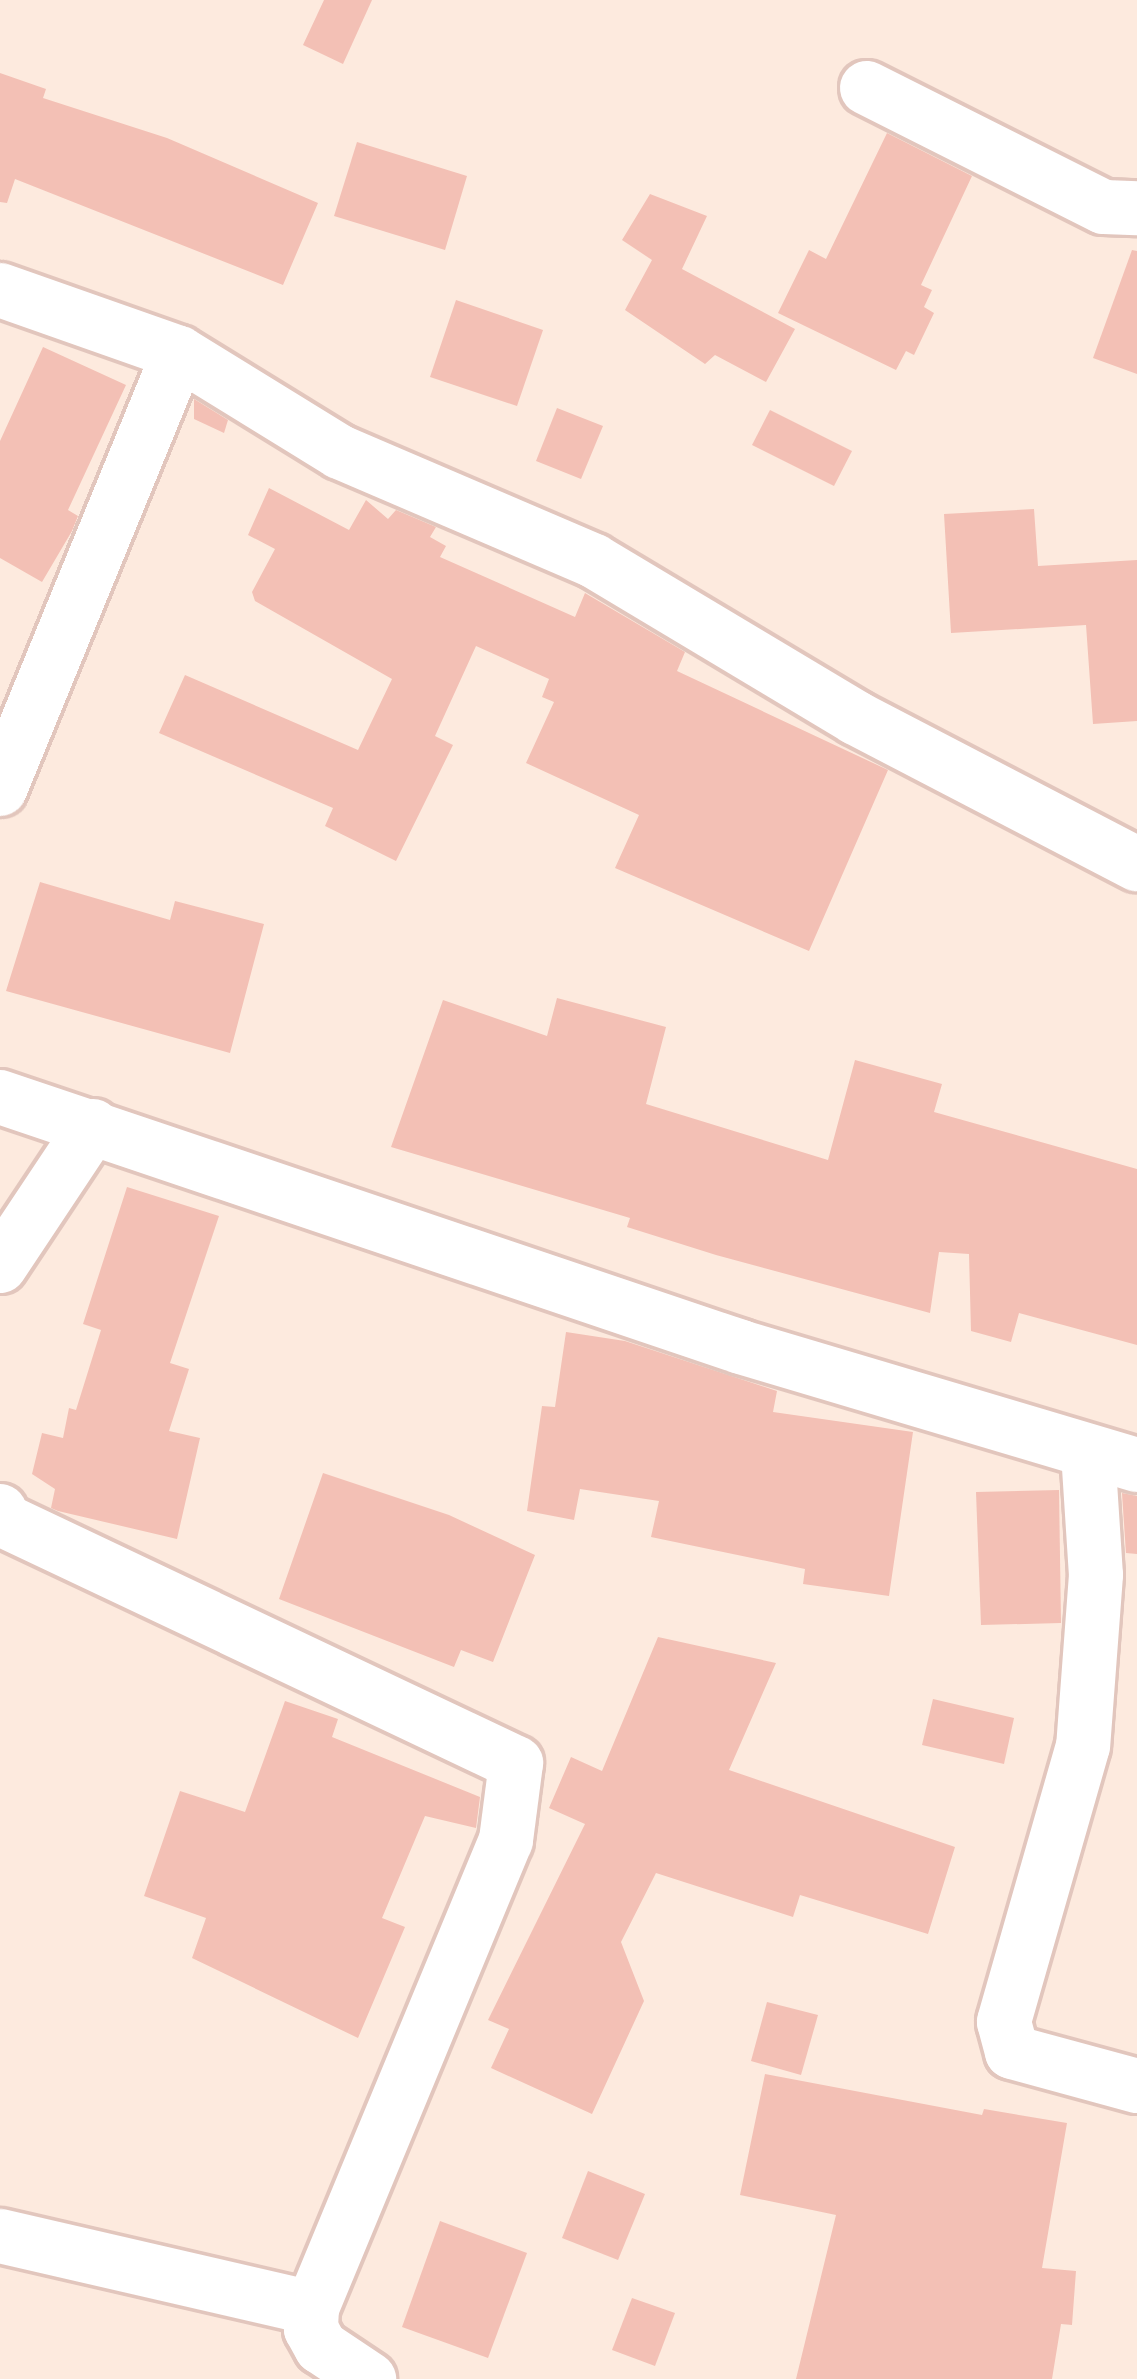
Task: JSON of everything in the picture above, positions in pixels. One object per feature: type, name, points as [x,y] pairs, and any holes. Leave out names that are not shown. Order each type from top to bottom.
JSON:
[{"type":"street","points":[[867,88],[1104,207],[1137,208]]},
{"type":"street","points":[[0,290],[179,352],[340,452],[595,561],[856,718],[1137,864]]},
{"type":"street","points":[[0,789],[179,352]]},
{"type":"street","points":[[0,1097],[741,1347],[1113,1459],[1096,1575],[1083,1746],[1004,2022],[1012,2052],[1137,2086]]},
{"type":"street","points":[[0,1266],[93,1126]]},
{"type":"street","points":[[0,1511],[1,1519],[516,1763],[506,1840],[312,2308],[311,2329],[321,2347],[369,2379]]},
{"type":"street","points":[[0,2236],[312,2308]]},
{"type":"building","points":[[324,0],[372,0],[343,64],[303,45]]},
{"type":"building","points":[[0,73],[46,89],[43,98],[167,138],[318,203],[283,285],[15,179],[7,203],[0,202]]},
{"type":"building","points":[[887,133],[972,176],[921,285],[932,290],[924,307],[934,313],[914,355],[906,351],[896,370],[778,313],[809,250],[826,259]]},
{"type":"building","points":[[357,142],[467,176],[445,250],[334,216]]},
{"type":"building","points":[[650,194],[707,216],[682,269],[795,329],[766,382],[715,355],[705,364],[625,310],[652,260],[622,240]]},
{"type":"building","points":[[1132,250],[1137,251],[1137,374],[1093,358]]},
{"type":"building","points":[[456,300],[543,330],[517,406],[430,377]]},
{"type":"building","points":[[43,347],[126,385],[68,510],[78,516],[72,531],[42,582],[0,558],[0,441]]},
{"type":"building","points":[[194,399],[228,420],[224,433],[194,419]]},
{"type":"building","points":[[557,408],[603,426],[581,479],[536,461]]},
{"type":"building","points":[[770,410],[852,451],[834,486],[752,445]]},
{"type":"building","points":[[269,488],[349,530],[366,500],[388,519],[396,510],[436,527],[430,537],[446,546],[440,557],[575,617],[585,593],[685,652],[677,671],[888,770],[809,951],[615,868],[639,815],[526,763],[554,702],[542,697],[549,679],[476,646],[435,736],[453,745],[396,861],[325,826],[333,808],[159,733],[185,675],[358,750],[392,679],[255,601],[252,592],[275,549],[248,535]]},
{"type":"building","points":[[1034,509],[1038,566],[1137,560],[1137,721],[1093,724],[1086,625],[951,633],[944,514]]},
{"type":"building","points":[[40,882],[170,920],[175,901],[264,924],[230,1053],[6,991]]},
{"type":"building","points":[[557,998],[666,1027],[646,1104],[828,1160],[855,1060],[942,1084],[934,1112],[1137,1169],[1137,1345],[1019,1313],[1011,1342],[971,1331],[969,1254],[939,1252],[930,1313],[716,1255],[627,1227],[630,1218],[391,1147],[443,1000],[547,1036]]},
{"type":"building","points":[[127,1187],[219,1216],[170,1363],[189,1369],[169,1431],[200,1438],[177,1539],[51,1508],[55,1489],[32,1474],[42,1433],[63,1438],[69,1408],[76,1410],[101,1330],[83,1324]]},
{"type":"building","points":[[566,1332],[625,1341],[777,1391],[773,1412],[913,1432],[889,1596],[803,1584],[805,1569],[651,1537],[659,1501],[580,1489],[574,1520],[527,1511],[542,1406],[555,1407]]},
{"type":"building","points":[[323,1473],[449,1515],[535,1555],[493,1662],[461,1650],[454,1667],[279,1599]]},
{"type":"building","points":[[1059,1490],[1061,1623],[981,1625],[976,1492]]},
{"type":"building","points":[[1122,1493],[1137,1496],[1137,1554],[1126,1553]]},
{"type":"building","points":[[658,1637],[776,1663],[729,1770],[955,1847],[928,1934],[800,1895],[793,1917],[656,1873],[621,1942],[644,2001],[592,2114],[491,2068],[509,2029],[488,2020],[585,1824],[549,1808],[571,1757],[602,1771]]},
{"type":"building","points":[[933,1699],[1014,1718],[1004,1764],[922,1745]]},
{"type":"building","points":[[285,1701],[338,1719],[332,1737],[480,1797],[476,1828],[425,1816],[382,1918],[405,1927],[358,2038],[192,1958],[206,1918],[144,1896],[180,1791],[245,1812]]},
{"type":"building","points":[[767,2002],[818,2015],[801,2075],[751,2061]]},
{"type":"building","points":[[765,2074],[982,2115],[984,2109],[1067,2123],[1042,2268],[1076,2271],[1072,2325],[1061,2324],[1052,2379],[796,2379],[836,2215],[740,2195]]},
{"type":"building","points":[[588,2171],[645,2194],[618,2260],[562,2238]]},
{"type":"building","points":[[440,2221],[527,2253],[488,2358],[402,2327]]},
{"type":"building","points":[[632,2298],[675,2313],[655,2366],[612,2350]]}]
